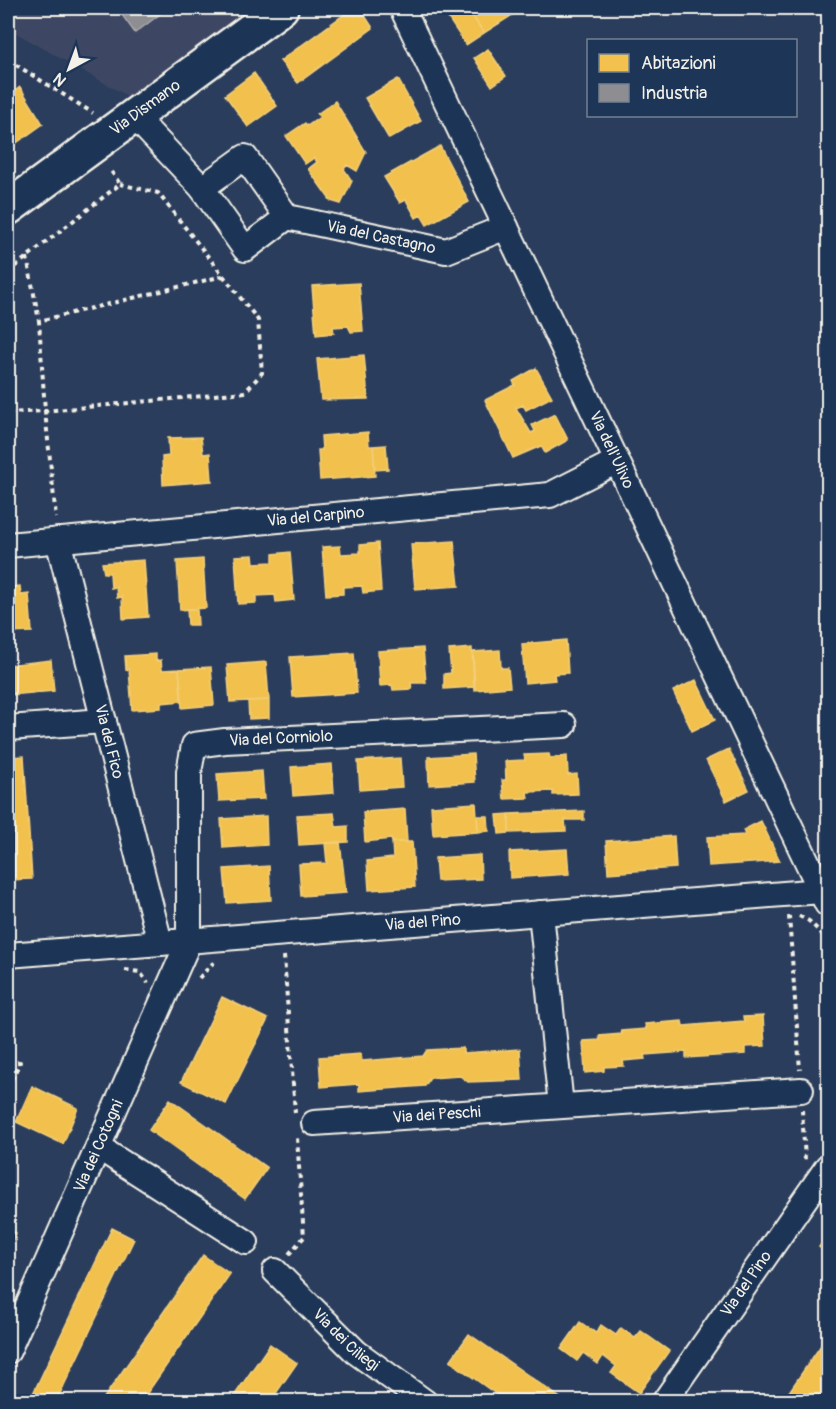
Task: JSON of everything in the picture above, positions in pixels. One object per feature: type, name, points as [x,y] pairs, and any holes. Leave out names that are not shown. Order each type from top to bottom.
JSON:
[{"type":"main road","name":"Via Dismano","points":[[8,208],[281,8]]},
{"type":"street","name":"Via dell'Ulivo","points":[[402,8],[825,899]]},
{"type":"street","points":[[134,116],[202,188],[245,249],[287,217],[245,158],[202,188]]},
{"type":"street","name":"Via del Castagno","points":[[287,217],[446,250],[506,227]]},
{"type":"street","name":"Via del Carpino","points":[[8,545],[550,495],[617,461]]},
{"type":"street","name":"Via del Fico","points":[[58,540],[160,943]]},
{"type":"street","points":[[8,728],[104,721]]},
{"type":"street","name":"Via del Corniolo","points":[[189,941],[189,772],[194,745],[225,741],[564,725]]},
{"type":"street","name":"Via del Pino","points":[[8,955],[541,913],[825,899]]},
{"type":"street","points":[[541,913],[561,1106]]},
{"type":"street","name":"Via dei Cotogni","points":[[8,1351],[189,941]]},
{"type":"street","name":"Via dei Peschi","points":[[314,1123],[801,1090]]},
{"type":"street","points":[[98,1147],[246,1242]]},
{"type":"street","name":"Via del Pino","points":[[664,1401],[828,1166]]},
{"type":"street","name":"Via dei Ciliegi","points":[[275,1271],[356,1352],[425,1401]]},
{"type":"path","points":[[8,60],[96,115]]},
{"type":"path","points":[[8,413],[245,392],[262,373],[258,320],[158,193],[120,184],[109,168]]},
{"type":"path","points":[[8,272],[120,184]]},
{"type":"path","points":[[27,257],[39,321],[45,411],[58,540]]},
{"type":"path","points":[[39,321],[223,276]]},
{"type":"path","points":[[807,1196],[789,913],[809,921],[823,935],[828,933]]},
{"type":"path","points":[[113,970],[140,972],[147,983],[149,994]]},
{"type":"path","points":[[8,1063],[20,1062],[8,1088]]},
{"type":"shaded area","points":[[8,8],[254,8],[129,97],[16,33],[8,31]]},
{"type":"building: Abitazioni","points":[[353,8],[360,8],[373,28],[298,83],[280,61]]},
{"type":"building: Abitazioni","points":[[462,8],[467,8],[484,33],[466,45],[448,18]]},
{"type":"building: Abitazioni","points":[[467,8],[514,8],[517,12],[484,33]]},
{"type":"building: Abitazioni","points":[[488,49],[506,76],[492,86],[474,58]]},
{"type":"building: Abitazioni","points":[[254,73],[277,106],[248,127],[225,95]]},
{"type":"building: Abitazioni","points":[[398,79],[421,121],[389,139],[365,98]]},
{"type":"building: Abitazioni","points":[[20,87],[43,124],[8,149],[8,96]]},
{"type":"building: Abitazioni","points":[[335,101],[366,152],[357,171],[347,165],[344,169],[352,181],[341,204],[331,201],[308,169],[317,162],[314,158],[305,164],[286,136],[305,123],[307,126],[320,117],[317,114]]},
{"type":"building: Abitazioni","points":[[440,146],[469,202],[427,225],[421,215],[416,218],[406,200],[400,203],[384,177]]},
{"type":"building: Abitazioni","points":[[359,283],[363,331],[351,332],[348,326],[333,327],[334,333],[316,335],[312,286]]},
{"type":"building: Abitazioni","points":[[364,355],[368,399],[321,400],[317,359]]},
{"type":"building: Abitazioni","points":[[536,368],[552,397],[526,410],[523,405],[516,408],[531,433],[535,431],[532,425],[555,414],[568,440],[545,453],[541,446],[513,458],[485,400],[515,385],[513,381]]},
{"type":"building: Abitazioni","points":[[368,432],[369,446],[373,446],[375,476],[320,480],[318,450],[322,450],[321,436]]},
{"type":"building: Abitazioni","points":[[201,437],[203,454],[210,453],[212,481],[163,485],[162,457],[169,456],[168,438]]},
{"type":"building: Abitazioni","points":[[386,445],[388,469],[375,470],[373,446]]},
{"type":"building: Abitazioni","points":[[454,541],[459,586],[415,589],[411,544]]},
{"type":"building: Abitazioni","points":[[378,543],[381,591],[363,593],[362,586],[343,587],[343,594],[326,595],[322,547],[340,546],[341,554],[360,553],[360,545]]},
{"type":"building: Abitazioni","points":[[290,552],[294,600],[276,602],[275,595],[256,596],[256,603],[238,604],[235,556],[253,555],[254,563],[273,562],[273,554]]},
{"type":"building: Abitazioni","points":[[203,559],[206,608],[180,610],[177,561]]},
{"type":"building: Abitazioni","points":[[144,560],[148,617],[123,619],[122,597],[117,598],[116,587],[111,588],[110,573],[104,573],[102,563]]},
{"type":"building: Abitazioni","points":[[20,586],[21,595],[29,594],[32,632],[8,633],[8,587]]},
{"type":"building: Abitazioni","points":[[187,609],[197,609],[198,625],[188,625]]},
{"type":"building: Abitazioni","points":[[566,640],[568,673],[554,674],[555,680],[525,683],[522,644]]},
{"type":"building: Abitazioni","points":[[423,648],[426,683],[411,683],[412,689],[393,690],[392,685],[380,686],[378,651]]},
{"type":"building: Abitazioni","points":[[472,648],[474,687],[444,689],[444,674],[451,673],[449,650]]},
{"type":"building: Abitazioni","points":[[500,650],[501,668],[508,668],[510,687],[475,690],[473,652]]},
{"type":"building: Abitazioni","points":[[354,653],[357,693],[293,697],[290,657]]},
{"type":"building: Abitazioni","points":[[156,654],[156,661],[161,660],[162,670],[179,669],[182,701],[161,703],[161,708],[132,710],[129,669],[126,670],[125,656]]},
{"type":"building: Abitazioni","points":[[51,660],[54,691],[10,695],[8,665]]},
{"type":"building: Abitazioni","points":[[266,662],[269,700],[230,702],[227,665]]},
{"type":"building: Abitazioni","points":[[211,667],[214,705],[182,708],[179,669]]},
{"type":"building: Abitazioni","points":[[696,680],[715,720],[692,731],[673,691]]},
{"type":"building: Abitazioni","points":[[269,700],[269,718],[249,719],[248,701]]},
{"type":"building: Abitazioni","points":[[729,749],[749,790],[726,801],[706,760]]},
{"type":"building: Abitazioni","points":[[473,754],[475,782],[429,785],[428,757]]},
{"type":"building: Abitazioni","points":[[549,754],[550,758],[567,756],[568,775],[577,774],[578,794],[553,795],[553,791],[527,792],[528,798],[504,799],[502,780],[506,780],[505,761],[525,760],[524,755]]},
{"type":"building: Abitazioni","points":[[24,756],[32,879],[8,880],[8,757]]},
{"type":"building: Abitazioni","points":[[400,758],[402,787],[360,790],[358,761]]},
{"type":"building: Abitazioni","points":[[332,764],[334,793],[293,796],[291,767]]},
{"type":"building: Abitazioni","points":[[262,771],[264,799],[219,801],[217,774]]},
{"type":"building: Abitazioni","points":[[476,803],[478,832],[433,835],[431,806]]},
{"type":"building: Abitazioni","points":[[405,809],[407,842],[392,842],[391,839],[365,842],[363,812]]},
{"type":"building: Abitazioni","points":[[584,811],[584,820],[565,820],[566,831],[509,833],[509,814]]},
{"type":"building: Abitazioni","points":[[334,813],[336,827],[348,826],[348,842],[299,845],[297,815]]},
{"type":"building: Abitazioni","points":[[509,814],[509,833],[499,834],[497,815]]},
{"type":"building: Abitazioni","points":[[266,816],[267,845],[223,848],[221,819]]},
{"type":"building: Abitazioni","points":[[477,816],[488,816],[489,831],[478,832]]},
{"type":"building: Abitazioni","points":[[761,821],[780,861],[709,866],[707,837],[745,835],[743,830]]},
{"type":"building: Abitazioni","points":[[674,836],[676,868],[608,873],[606,841]]},
{"type":"building: Abitazioni","points":[[340,842],[346,893],[301,896],[299,864],[327,863],[325,843]]},
{"type":"building: Abitazioni","points":[[392,842],[412,842],[415,887],[369,890],[367,861],[393,858]]},
{"type":"building: Abitazioni","points":[[567,849],[569,874],[510,878],[509,852]]},
{"type":"building: Abitazioni","points":[[480,855],[481,879],[437,881],[435,858]]},
{"type":"building: Abitazioni","points":[[269,866],[271,900],[227,903],[224,869]]},
{"type":"building: Abitazioni","points":[[222,997],[268,1019],[226,1104],[181,1082]]},
{"type":"building: Abitazioni","points":[[763,1016],[765,1046],[745,1047],[745,1054],[686,1058],[686,1052],[644,1055],[645,1059],[623,1061],[624,1066],[604,1067],[604,1071],[585,1073],[583,1041],[600,1040],[599,1036],[622,1034],[621,1031],[646,1029],[645,1024],[682,1021],[683,1026],[744,1021],[743,1017]]},
{"type":"building: Abitazioni","points":[[463,1048],[463,1053],[520,1049],[522,1080],[468,1082],[460,1076],[430,1078],[425,1086],[359,1091],[359,1084],[321,1087],[319,1057],[361,1054],[362,1061],[423,1056],[427,1050]]},
{"type":"building: Abitazioni","points":[[32,1086],[78,1108],[63,1144],[16,1122]]},
{"type":"building: Abitazioni","points":[[170,1099],[267,1168],[245,1199],[149,1130]]},
{"type":"building: Abitazioni","points":[[8,1228],[16,1233],[8,1252]]},
{"type":"building: Abitazioni","points":[[112,1228],[134,1239],[56,1402],[29,1402]]},
{"type":"building: Abitazioni","points":[[828,1234],[828,1254],[819,1247]]},
{"type":"building: Abitazioni","points":[[203,1255],[230,1274],[141,1402],[101,1402]]},
{"type":"building: Abitazioni","points":[[580,1322],[596,1333],[601,1325],[616,1335],[621,1328],[635,1338],[641,1331],[669,1351],[639,1393],[611,1373],[616,1366],[603,1356],[598,1364],[583,1353],[577,1361],[561,1349]]},
{"type":"building: Abitazioni","points":[[469,1334],[566,1402],[507,1402],[450,1361]]},
{"type":"building: Abitazioni","points":[[828,1335],[827,1402],[782,1402]]},
{"type":"building: Abitazioni","points":[[270,1344],[297,1363],[270,1402],[230,1402]]},
{"type":"building: Industria","points":[[117,8],[168,8],[135,33]]}]
